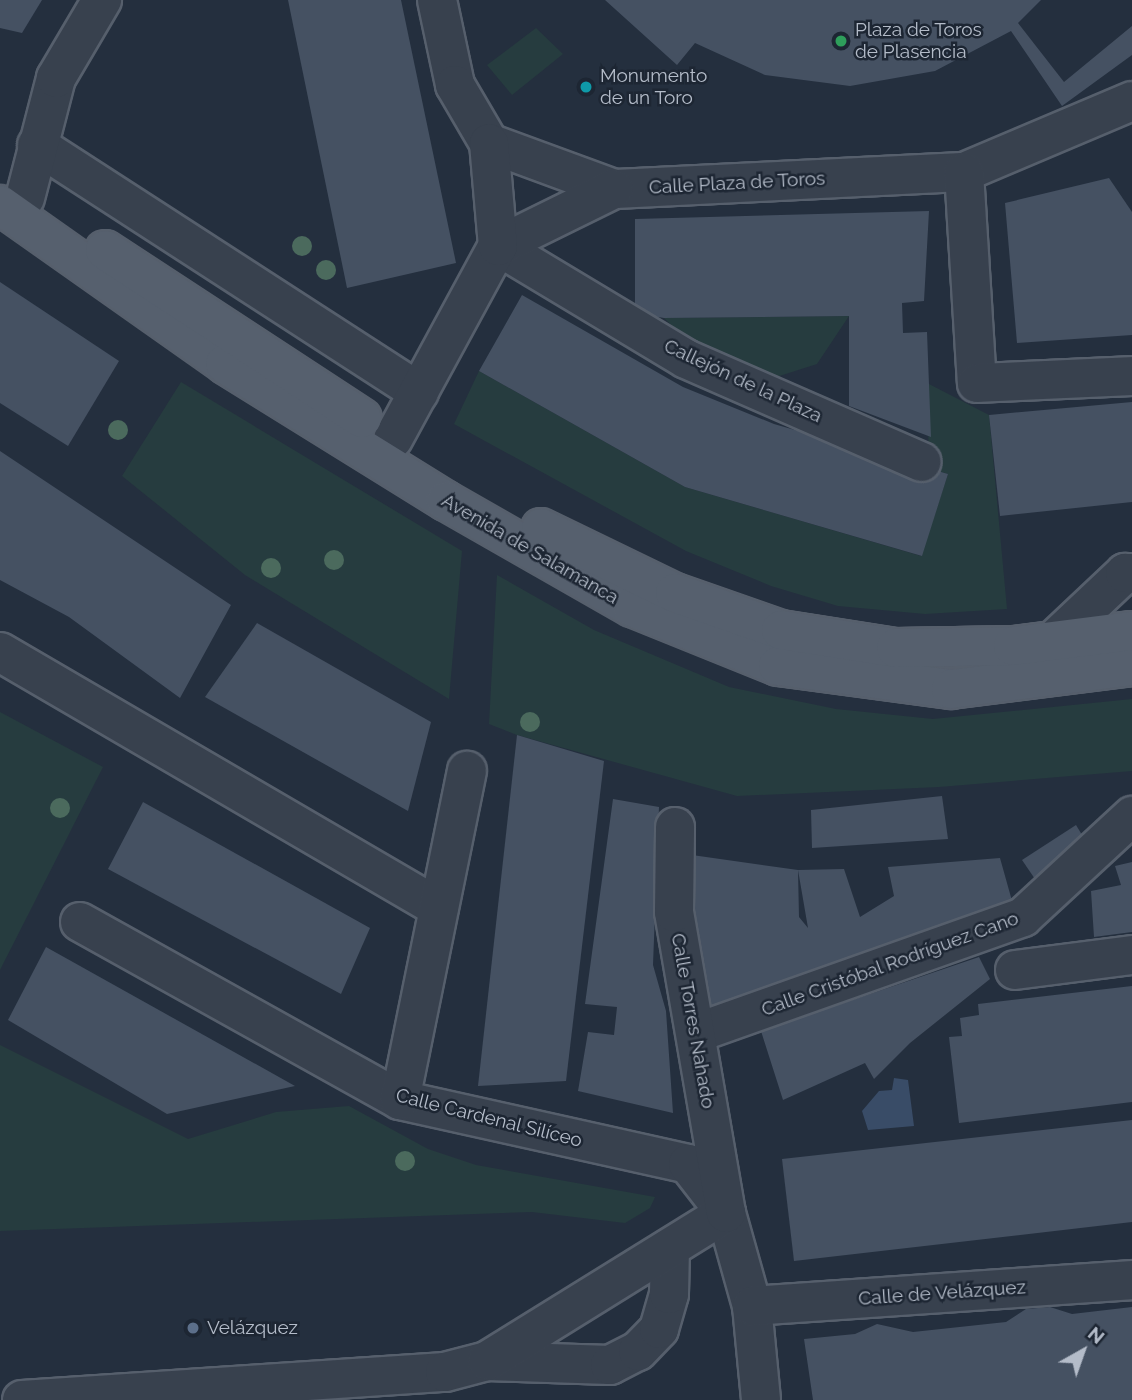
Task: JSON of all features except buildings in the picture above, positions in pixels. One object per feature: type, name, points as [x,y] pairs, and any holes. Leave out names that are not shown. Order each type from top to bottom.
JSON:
[{"type":"main road","name":"Avenida de Salamanca","points":[[8,193],[393,439],[547,531],[675,593],[781,629],[896,648],[1013,646],[1132,631]]},
{"type":"main road","name":"Avenida de Salamanca","points":[[8,193],[225,364],[446,501],[632,607],[778,666],[951,689],[1132,666]]},
{"type":"street","points":[[8,193],[37,145],[56,78],[102,0]]},
{"type":"street","points":[[393,439],[498,246],[489,143],[455,85],[436,0]]},
{"type":"street","name":"Calle Plaza de Toros","points":[[489,143],[614,189],[964,172],[1130,107]]},
{"type":"street","points":[[37,145],[419,392]]},
{"type":"street","points":[[964,172],[977,383],[1132,376]]},
{"type":"street","points":[[498,246],[614,189]]},
{"type":"street","name":"Callejón de la Plaza","points":[[498,246],[686,359],[922,461]]},
{"type":"street","points":[[1054,640],[1118,580],[1132,573]]},
{"type":"street","points":[[0,652],[439,908]]},
{"type":"street","points":[[400,1100],[467,771]]},
{"type":"street","name":"Calle Cristóbal Rodríguez Cano","points":[[696,1033],[1023,917],[1132,816]]},
{"type":"street","name":"Calle Torres Nahado","points":[[675,827],[674,912],[726,1213]]},
{"type":"street","name":"Calle Cardenal Silíceo","points":[[80,922],[400,1100],[688,1164],[726,1213],[752,1306],[761,1400]]},
{"type":"street","points":[[1015,970],[1132,956]]},
{"type":"street","points":[[487,1361],[726,1213]]},
{"type":"street","points":[[22,1400],[101,1397],[445,1372],[487,1361],[610,1365],[638,1351],[659,1329],[669,1294],[670,1248]]},
{"type":"street","name":"Calle de Velázquez","points":[[752,1306],[1132,1280]]},
{"type":"green space","points":[[536,28],[563,54],[512,95],[487,65]]},
{"type":"green space","points":[[849,316],[817,364],[770,379],[690,343],[664,318]]},
{"type":"green space","points":[[479,371],[685,487],[921,556],[948,474],[928,468],[929,384],[989,415],[1007,609],[925,614],[838,606],[771,586],[686,551],[454,424]]},
{"type":"green space","points":[[181,382],[462,551],[449,699],[245,575],[122,476]]},
{"type":"green space","points":[[497,575],[594,630],[729,687],[836,709],[933,719],[1132,699],[1132,771],[939,787],[737,796],[517,735],[489,724]]},
{"type":"green space","points":[[0,712],[103,767],[0,970]]},
{"type":"green space","points":[[0,1045],[188,1139],[276,1112],[349,1106],[428,1149],[476,1165],[655,1197],[650,1208],[625,1223],[532,1212],[0,1231]]},
{"type":"water","points":[[894,1078],[908,1080],[914,1126],[868,1130],[862,1111],[879,1091],[892,1090]]},
{"type":"place","name":"Plaza de Toros de Plasencia","points":[[841,41]]},
{"type":"place","name":"Monumento de un Toro","points":[[586,87]]},
{"type":"place","name":"Velázquez","points":[[193,1328]]}]
